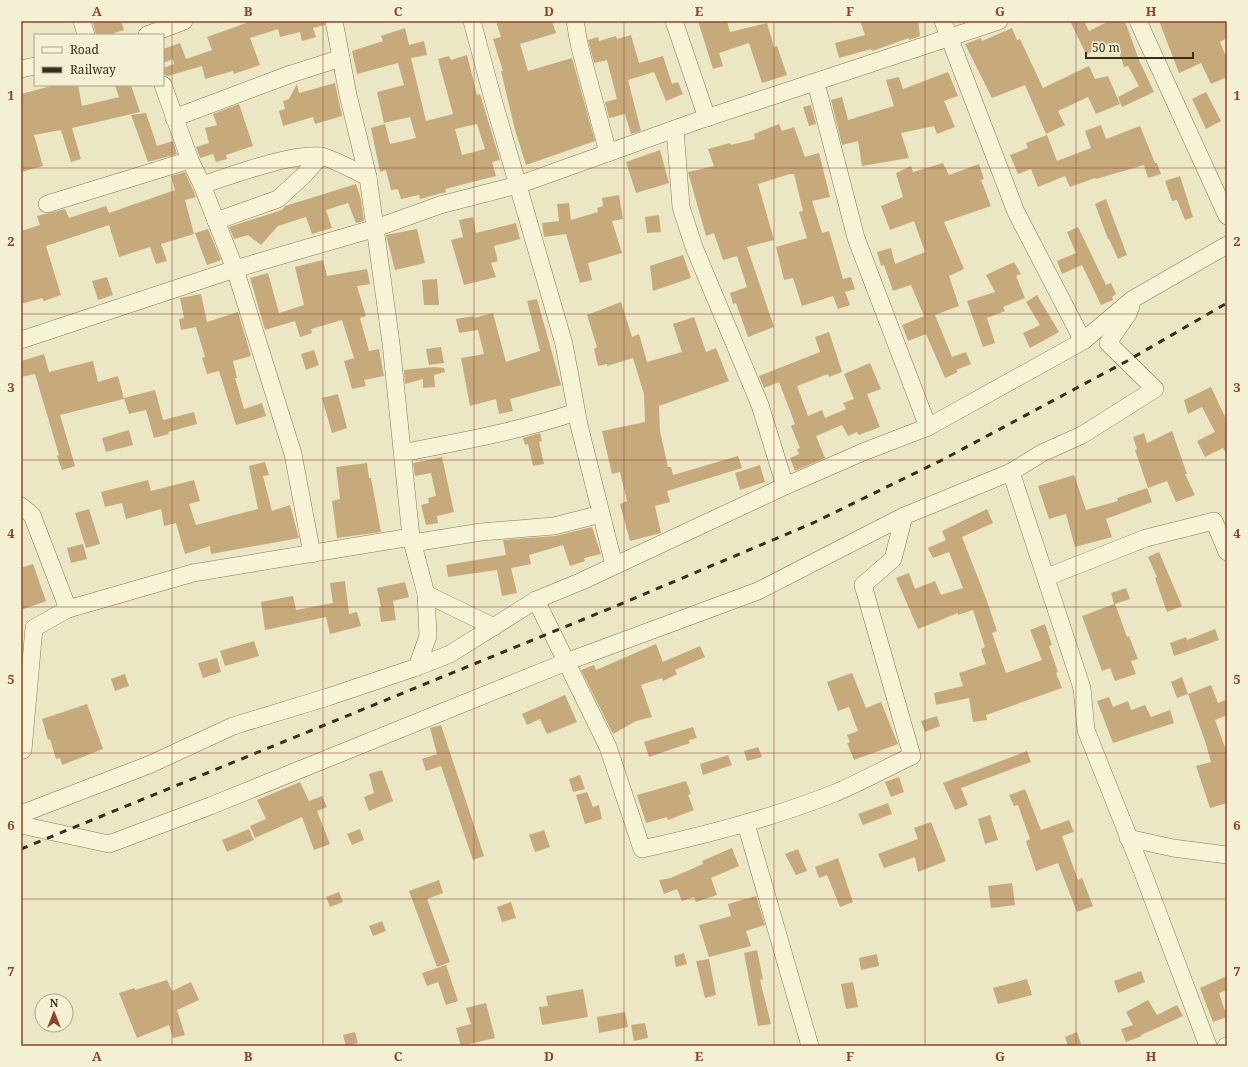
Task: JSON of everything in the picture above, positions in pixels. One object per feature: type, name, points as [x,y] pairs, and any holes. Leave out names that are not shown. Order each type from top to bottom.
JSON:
[{"type":"street","points":[[82,21],[86,34]]},
{"type":"street","points":[[150,34],[184,21]]},
{"type":"street","points":[[334,21],[368,177],[376,228],[412,540],[426,594],[428,636],[417,667]]},
{"type":"street","points":[[472,21],[564,344],[576,412],[614,565]]},
{"type":"street","points":[[575,21],[579,44],[608,153]]},
{"type":"street","points":[[674,21],[707,118]]},
{"type":"street","points":[[943,21],[1016,212],[1083,341]]},
{"type":"street","points":[[21,340],[235,269],[376,228],[440,205],[518,184],[674,129],[999,21]]},
{"type":"street","points":[[1138,21],[1227,216]]},
{"type":"street","points":[[174,118],[291,74],[341,58]]},
{"type":"street","points":[[21,69],[34,66]]},
{"type":"street","points":[[816,83],[856,238],[928,427]]},
{"type":"street","points":[[163,86],[190,160],[235,269],[293,454],[312,554]]},
{"type":"street","points":[[674,129],[681,207],[694,247],[760,405],[785,486]]},
{"type":"street","points":[[202,186],[249,170],[293,159],[321,156],[368,177]]},
{"type":"street","points":[[216,221],[278,199],[303,176],[321,156]]},
{"type":"street","points":[[47,204],[190,160]]},
{"type":"street","points":[[21,814],[151,764],[233,726],[328,697],[417,667],[450,654],[536,600],[785,486],[863,452],[928,427],[1083,341],[1133,299],[1227,245]]},
{"type":"street","points":[[21,825],[109,844],[210,806],[566,662],[758,592],[904,516],[1011,472],[1042,453],[1082,435],[1155,389],[1108,343],[1128,314],[1133,299]]},
{"type":"street","points":[[403,453],[550,421],[576,412]]},
{"type":"street","points":[[1011,472],[1082,688],[1086,730],[1208,1046]]},
{"type":"street","points":[[21,506],[32,515],[68,609]]},
{"type":"street","points":[[23,750],[28,631],[68,609],[193,573],[412,540],[554,526],[601,514]]},
{"type":"street","points":[[536,600],[608,747],[642,849],[704,835],[746,824],[835,792],[912,756],[863,585],[893,559],[904,516]]},
{"type":"street","points":[[1047,578],[1146,538],[1214,521],[1227,552]]},
{"type":"street","points":[[426,594],[494,627]]},
{"type":"street","points":[[746,824],[810,1046]]},
{"type":"street","points":[[1128,838],[1173,848],[1227,855]]},
{"type":"building","points":[[99,21],[121,21],[124,30],[111,34],[96,34],[93,23]]},
{"type":"building","points":[[245,21],[324,21],[325,25],[313,28],[316,37],[302,41],[300,32],[280,37],[278,29],[250,38],[260,65],[234,74],[233,71],[205,79],[202,66],[168,76],[164,75],[164,68],[174,64],[173,59],[164,63],[164,49],[180,43],[186,59],[212,50],[207,37],[246,23]]},
{"type":"building","points":[[496,21],[552,21],[556,33],[520,44],[528,71],[572,58],[595,141],[526,165],[515,130],[501,71],[503,71],[493,39],[501,37]]},
{"type":"building","points":[[698,21],[727,21],[730,32],[767,23],[774,47],[777,46],[787,75],[762,83],[749,43],[719,53],[723,66],[713,69]]},
{"type":"building","points":[[860,21],[918,21],[920,36],[909,40],[909,38],[872,51],[871,49],[839,58],[835,43],[865,35]]},
{"type":"building","points":[[1070,21],[1084,21],[1089,31],[1109,21],[1125,21],[1139,60],[1154,92],[1122,107],[1118,97],[1139,86],[1128,66],[1124,67],[1116,42],[1086,54]]},
{"type":"building","points":[[1159,21],[1227,21],[1227,38],[1220,42],[1227,59],[1227,77],[1211,84],[1201,63],[1179,73]]},
{"type":"building","points":[[405,28],[409,45],[424,41],[427,55],[411,58],[426,121],[453,114],[438,59],[449,56],[451,60],[467,55],[477,95],[480,94],[500,160],[492,162],[496,176],[445,189],[446,192],[420,199],[419,195],[401,199],[398,189],[391,190],[386,170],[380,172],[371,128],[385,124],[390,144],[416,138],[410,117],[384,123],[377,92],[404,85],[398,63],[357,74],[352,51],[383,41],[381,36]],"holes":[[[477,124],[485,149],[462,155],[455,129]]]},
{"type":"building","points":[[1012,28],[1017,40],[1020,39],[1043,88],[1089,66],[1095,79],[1108,76],[1120,104],[1096,114],[1088,97],[1058,111],[1065,125],[1046,134],[1025,85],[992,98],[965,44],[981,38],[982,41]]},
{"type":"building","points":[[631,35],[639,63],[663,56],[672,84],[678,82],[683,94],[666,101],[654,72],[628,80],[641,131],[631,134],[625,114],[609,118],[605,102],[617,99],[607,60],[594,63],[588,40],[598,37],[599,41],[616,36],[617,39]]},
{"type":"building","points":[[948,72],[958,96],[944,101],[955,127],[937,134],[934,126],[901,133],[909,158],[862,166],[858,141],[842,145],[831,100],[842,97],[848,120],[894,106],[886,80],[899,77],[903,89]]},
{"type":"building","points":[[335,83],[342,116],[315,124],[313,117],[283,126],[279,111],[285,109],[283,101],[289,99],[297,84],[299,93]]},
{"type":"building","points":[[51,86],[78,86],[82,106],[119,97],[115,86],[131,86],[140,112],[72,128],[81,159],[71,162],[61,130],[34,135],[43,166],[21,172],[21,94]]},
{"type":"building","points":[[1206,92],[1221,121],[1206,129],[1192,99]]},
{"type":"building","points":[[239,104],[253,146],[226,155],[227,159],[216,162],[213,154],[200,158],[196,147],[209,143],[205,128],[217,125],[213,114]]},
{"type":"building","points":[[811,105],[816,124],[809,126],[803,107]]},
{"type":"building","points":[[146,113],[157,146],[173,141],[177,154],[148,162],[131,115]]},
{"type":"building","points":[[779,124],[782,131],[794,127],[805,157],[819,153],[830,197],[812,201],[822,233],[829,231],[843,279],[851,277],[855,289],[845,292],[850,305],[838,309],[833,296],[802,306],[793,278],[784,280],[776,247],[807,238],[799,212],[803,211],[794,174],[758,184],[774,240],[747,247],[774,327],[748,337],[736,303],[733,304],[730,293],[747,287],[737,256],[723,260],[714,233],[706,236],[688,172],[714,166],[708,149],[730,143],[731,145],[755,139],[754,134]]},
{"type":"building","points":[[1101,125],[1106,139],[1140,126],[1161,174],[1148,178],[1144,165],[1096,179],[1095,178],[1070,187],[1065,176],[1038,187],[1031,169],[1018,174],[1010,155],[1028,148],[1026,143],[1047,135],[1057,161],[1091,148],[1085,131]]},
{"type":"building","points":[[660,150],[669,183],[636,193],[626,162]]},
{"type":"building","points":[[943,163],[949,175],[979,164],[984,179],[981,180],[991,206],[944,222],[964,269],[949,276],[959,306],[935,315],[952,357],[966,352],[971,364],[956,370],[958,372],[945,378],[926,334],[908,341],[902,325],[924,316],[911,285],[893,291],[884,265],[881,266],[877,252],[891,248],[895,264],[925,252],[914,221],[890,230],[881,206],[903,197],[896,173],[911,166],[913,172]]},
{"type":"building","points":[[185,172],[196,197],[185,200],[194,234],[161,244],[167,261],[156,264],[150,247],[119,257],[109,225],[46,246],[61,295],[44,301],[42,298],[21,304],[21,231],[40,225],[37,216],[65,209],[69,218],[106,206],[109,213],[175,190],[171,176]]},
{"type":"building","points":[[1180,176],[1193,217],[1185,220],[1177,200],[1172,201],[1165,181]]},
{"type":"building","points":[[356,184],[361,199],[364,221],[356,223],[348,203],[326,210],[332,228],[312,234],[306,217],[278,226],[261,245],[248,235],[234,239],[229,227],[282,210],[285,206]]},
{"type":"building","points":[[619,195],[623,219],[612,221],[622,253],[588,263],[592,280],[580,283],[566,234],[544,237],[542,223],[559,221],[557,204],[569,203],[571,220],[598,212],[597,208],[603,206],[602,198]]},
{"type":"building","points":[[1106,199],[1127,255],[1118,259],[1108,239],[1095,204]]},
{"type":"building","points":[[659,215],[661,232],[647,233],[645,217]]},
{"type":"building","points":[[473,217],[476,233],[516,223],[520,239],[494,246],[498,261],[491,263],[496,277],[464,285],[451,240],[463,237],[459,220]]},
{"type":"building","points":[[1078,227],[1106,285],[1111,283],[1116,294],[1112,297],[1113,300],[1101,305],[1082,265],[1062,274],[1057,261],[1076,253],[1067,232]]},
{"type":"building","points":[[208,229],[221,260],[207,265],[195,233]]},
{"type":"building","points":[[417,229],[425,263],[395,270],[386,235]]},
{"type":"building","points":[[683,255],[691,278],[653,291],[650,266]]},
{"type":"building","points":[[323,260],[327,276],[367,269],[370,284],[357,286],[366,316],[360,318],[369,351],[379,349],[384,376],[364,380],[366,386],[352,389],[344,361],[354,358],[342,320],[311,329],[312,333],[300,337],[295,321],[265,330],[250,278],[268,273],[279,313],[304,305],[295,267]]},
{"type":"building","points":[[1014,262],[1021,274],[1016,276],[1025,298],[1003,307],[1005,311],[987,318],[995,343],[983,347],[967,301],[995,292],[986,275]]},
{"type":"building","points":[[107,277],[113,295],[98,300],[92,281]]},
{"type":"building","points":[[437,279],[439,305],[424,305],[422,280]]},
{"type":"building","points":[[201,294],[207,322],[238,312],[251,356],[233,361],[237,378],[235,378],[244,409],[262,403],[266,416],[236,425],[219,371],[207,374],[202,358],[205,357],[196,327],[181,330],[179,319],[184,318],[180,298]]},
{"type":"building","points":[[1037,295],[1059,332],[1030,348],[1023,333],[1040,325],[1026,302]]},
{"type":"building","points":[[537,299],[561,385],[510,399],[513,411],[499,414],[496,399],[470,406],[461,358],[484,354],[478,330],[459,333],[456,319],[474,316],[474,318],[493,313],[506,362],[540,351],[527,301]]},
{"type":"building","points":[[621,302],[632,337],[639,334],[647,362],[682,352],[673,324],[694,317],[706,352],[716,348],[729,381],[659,406],[660,431],[668,467],[671,467],[673,475],[738,456],[742,468],[667,491],[670,502],[655,506],[661,533],[630,541],[620,504],[627,501],[620,472],[612,474],[602,431],[645,422],[644,394],[633,358],[607,366],[607,364],[598,366],[594,349],[597,347],[587,315]]},
{"type":"building","points":[[829,332],[842,372],[829,377],[828,374],[797,386],[808,416],[822,410],[825,418],[846,409],[843,403],[854,399],[844,374],[870,363],[881,389],[867,394],[880,427],[859,435],[857,432],[848,436],[842,425],[816,436],[825,458],[795,471],[790,458],[799,454],[797,449],[800,448],[791,426],[795,424],[779,382],[764,388],[759,376],[820,352],[815,337]]},
{"type":"building","points":[[441,347],[444,363],[429,365],[426,349]]},
{"type":"building","points":[[314,350],[319,365],[306,370],[301,354]]},
{"type":"building","points":[[44,354],[49,372],[93,361],[98,382],[118,376],[124,399],[60,415],[75,466],[62,470],[35,374],[21,377],[21,361]]},
{"type":"building","points":[[434,367],[444,368],[445,372],[434,375],[435,387],[423,388],[423,379],[405,384],[404,370]]},
{"type":"building","points":[[1211,387],[1227,421],[1227,455],[1223,448],[1205,457],[1197,441],[1215,432],[1202,407],[1188,414],[1184,400]]},
{"type":"building","points":[[155,390],[163,420],[194,412],[197,424],[168,432],[169,434],[154,438],[146,410],[129,414],[124,398]]},
{"type":"building","points":[[338,394],[347,428],[332,433],[322,398]]},
{"type":"building","points":[[129,430],[133,445],[106,452],[102,438]]},
{"type":"building","points":[[1172,431],[1187,474],[1185,474],[1195,495],[1176,502],[1167,481],[1148,488],[1135,450],[1137,449],[1133,437],[1144,433],[1147,443]]},
{"type":"building","points":[[540,433],[542,441],[539,442],[544,464],[533,466],[528,444],[525,445],[523,438]]},
{"type":"building","points":[[442,457],[454,512],[437,516],[438,523],[426,525],[421,505],[429,503],[428,498],[436,496],[431,473],[415,476],[413,463]]},
{"type":"building","points":[[265,462],[269,475],[263,476],[272,511],[290,505],[299,538],[211,554],[210,546],[185,554],[176,523],[164,526],[161,509],[126,519],[122,503],[105,507],[101,492],[148,480],[151,491],[194,480],[200,501],[189,504],[196,525],[258,509],[249,466]]},
{"type":"building","points":[[367,463],[381,532],[337,538],[332,501],[340,499],[336,467]]},
{"type":"building","points":[[760,465],[765,482],[740,490],[735,473]]},
{"type":"building","points":[[1074,475],[1086,510],[1118,501],[1117,498],[1147,488],[1152,502],[1106,519],[1112,537],[1075,547],[1066,514],[1049,519],[1038,486]]},
{"type":"building","points":[[89,509],[100,544],[86,548],[75,513]]},
{"type":"building","points":[[987,509],[993,523],[962,537],[997,631],[992,633],[1006,673],[1042,660],[1030,630],[1045,624],[1052,645],[1049,646],[1058,672],[1056,673],[1062,688],[986,715],[987,720],[973,722],[969,698],[936,705],[934,693],[963,686],[959,673],[986,664],[981,649],[985,647],[973,610],[958,615],[958,613],[918,629],[896,578],[909,573],[915,589],[935,581],[941,595],[963,588],[949,552],[933,558],[928,548],[946,540],[942,531]]},
{"type":"building","points":[[592,527],[601,554],[584,558],[585,561],[570,566],[563,545],[529,555],[531,564],[511,568],[517,593],[502,596],[497,570],[448,577],[446,565],[506,555],[503,540],[555,536]]},
{"type":"building","points":[[83,544],[87,559],[71,563],[67,548]]},
{"type":"building","points":[[1159,552],[1182,606],[1167,612],[1155,578],[1157,577],[1148,557]]},
{"type":"building","points":[[33,564],[46,601],[21,610],[21,568]]},
{"type":"building","points":[[345,581],[349,614],[357,612],[361,626],[330,634],[326,617],[265,630],[261,602],[293,596],[296,610],[333,603],[330,583]]},
{"type":"building","points":[[405,582],[409,597],[393,601],[396,620],[381,622],[379,607],[381,607],[377,588]]},
{"type":"building","points":[[1126,588],[1130,599],[1115,604],[1127,637],[1129,636],[1138,659],[1131,661],[1136,674],[1115,681],[1110,668],[1102,671],[1082,616],[1114,604],[1111,593]]},
{"type":"building","points":[[1215,629],[1219,640],[1191,650],[1187,640]]},
{"type":"building","points":[[1186,637],[1191,650],[1174,656],[1170,643]]},
{"type":"building","points":[[254,641],[259,656],[225,666],[220,651]]},
{"type":"building","points":[[656,644],[663,662],[700,646],[705,657],[675,670],[677,674],[663,681],[662,678],[641,685],[652,717],[636,721],[613,734],[581,670],[594,665],[596,670]]},
{"type":"building","points":[[217,658],[221,672],[203,678],[198,663]]},
{"type":"building","points":[[852,673],[866,708],[881,702],[898,744],[854,760],[847,743],[850,742],[847,735],[858,731],[849,707],[838,711],[827,682]]},
{"type":"building","points":[[125,674],[129,686],[115,691],[111,679]]},
{"type":"building","points":[[1182,677],[1188,694],[1177,698],[1171,682]]},
{"type":"building","points":[[1211,685],[1218,703],[1225,700],[1227,706],[1227,715],[1215,720],[1227,753],[1227,803],[1210,808],[1196,766],[1211,762],[1188,694]]},
{"type":"building","points":[[565,695],[577,722],[547,734],[540,719],[527,725],[522,714]]},
{"type":"building","points":[[1109,697],[1113,707],[1128,701],[1131,710],[1145,705],[1151,717],[1170,710],[1174,723],[1113,743],[1097,701]]},
{"type":"building","points":[[87,704],[103,749],[62,765],[60,758],[56,759],[50,739],[48,740],[42,719]]},
{"type":"building","points":[[937,716],[940,726],[925,732],[921,721]]},
{"type":"building","points":[[441,725],[484,856],[473,860],[441,766],[426,771],[422,759],[437,754],[430,728]]},
{"type":"building","points":[[693,727],[697,738],[689,740],[690,743],[649,757],[644,742]]},
{"type":"building","points":[[758,747],[762,757],[747,761],[744,751]]},
{"type":"building","points":[[1027,751],[1031,762],[961,788],[968,805],[955,810],[943,783]]},
{"type":"building","points":[[728,755],[732,765],[703,775],[700,764]]},
{"type":"building","points":[[382,770],[393,801],[369,811],[364,797],[374,793],[369,774]]},
{"type":"building","points":[[580,775],[585,789],[573,792],[569,779]]},
{"type":"building","points":[[899,777],[904,792],[891,797],[885,782]]},
{"type":"building","points":[[686,781],[691,794],[688,795],[694,810],[668,820],[667,817],[646,823],[637,795]]},
{"type":"building","points":[[300,782],[309,801],[322,796],[327,807],[317,811],[330,844],[314,850],[302,817],[255,838],[250,826],[266,819],[257,800]]},
{"type":"building","points":[[1025,789],[1041,830],[1069,820],[1074,832],[1062,836],[1078,880],[1082,878],[1093,906],[1077,912],[1058,863],[1036,871],[1026,841],[1030,839],[1018,805],[1014,806],[1009,795]]},
{"type":"building","points":[[587,792],[593,807],[599,805],[602,819],[585,824],[576,795]]},
{"type":"building","points":[[888,803],[892,814],[863,825],[858,814]]},
{"type":"building","points":[[990,815],[998,840],[985,844],[978,819]]},
{"type":"building","points":[[931,822],[946,861],[918,872],[915,857],[884,868],[878,854],[918,839],[914,828]]},
{"type":"building","points":[[249,829],[254,840],[227,852],[222,840]]},
{"type":"building","points":[[360,829],[364,840],[352,845],[347,834]]},
{"type":"building","points":[[544,830],[550,847],[535,852],[529,835]]},
{"type":"building","points":[[732,848],[739,866],[711,878],[717,895],[696,902],[694,897],[682,901],[677,889],[664,894],[659,880],[671,878],[703,864],[702,861]]},
{"type":"building","points":[[798,849],[807,871],[796,875],[785,854]]},
{"type":"building","points":[[838,858],[853,902],[840,907],[827,875],[819,878],[815,867]]},
{"type":"building","points":[[439,880],[443,893],[427,899],[450,962],[437,967],[409,891]]},
{"type":"building","points":[[1012,883],[1015,905],[991,908],[988,886]]},
{"type":"building","points":[[339,892],[343,902],[330,907],[326,897]]},
{"type":"building","points":[[756,896],[765,925],[746,931],[751,946],[709,957],[699,925],[731,916],[728,904]]},
{"type":"building","points":[[511,902],[516,918],[502,922],[497,907]]},
{"type":"building","points":[[382,921],[386,931],[373,936],[369,926]]},
{"type":"building","points":[[757,950],[763,979],[760,980],[771,1024],[758,1026],[744,953]]},
{"type":"building","points":[[684,953],[687,964],[676,967],[674,956]]},
{"type":"building","points":[[877,954],[879,966],[861,970],[859,958]]},
{"type":"building","points":[[709,959],[716,995],[705,998],[696,961]]},
{"type":"building","points":[[446,965],[458,1001],[446,1005],[438,982],[427,986],[422,973]]},
{"type":"building","points":[[1141,971],[1145,982],[1118,993],[1114,981]]},
{"type":"building","points":[[1227,976],[1227,990],[1219,993],[1227,1017],[1213,1022],[1200,988]]},
{"type":"building","points":[[1027,979],[1032,995],[998,1004],[993,988]]},
{"type":"building","points":[[167,980],[172,991],[191,982],[199,1000],[177,1010],[185,1035],[173,1038],[169,1025],[137,1038],[119,993],[134,988],[135,990]]},
{"type":"building","points":[[853,982],[858,1007],[846,1009],[841,984]]},
{"type":"building","points":[[583,989],[588,1017],[542,1025],[539,1007],[548,1006],[546,996]]},
{"type":"building","points":[[1148,1000],[1157,1015],[1177,1005],[1183,1016],[1126,1042],[1121,1029],[1133,1025],[1126,1012]]},
{"type":"building","points":[[486,1003],[495,1038],[461,1046],[456,1028],[471,1024],[466,1008]]},
{"type":"building","points":[[625,1012],[628,1027],[599,1033],[597,1017]]},
{"type":"building","points":[[645,1023],[648,1038],[634,1041],[631,1025]]},
{"type":"building","points":[[355,1032],[358,1043],[346,1046],[343,1035]]},
{"type":"building","points":[[1077,1032],[1081,1044],[1068,1046],[1065,1037]]},
{"type":"railway","points":[[21,849],[616,606],[813,523],[944,459],[1127,361],[1227,303]]}]
